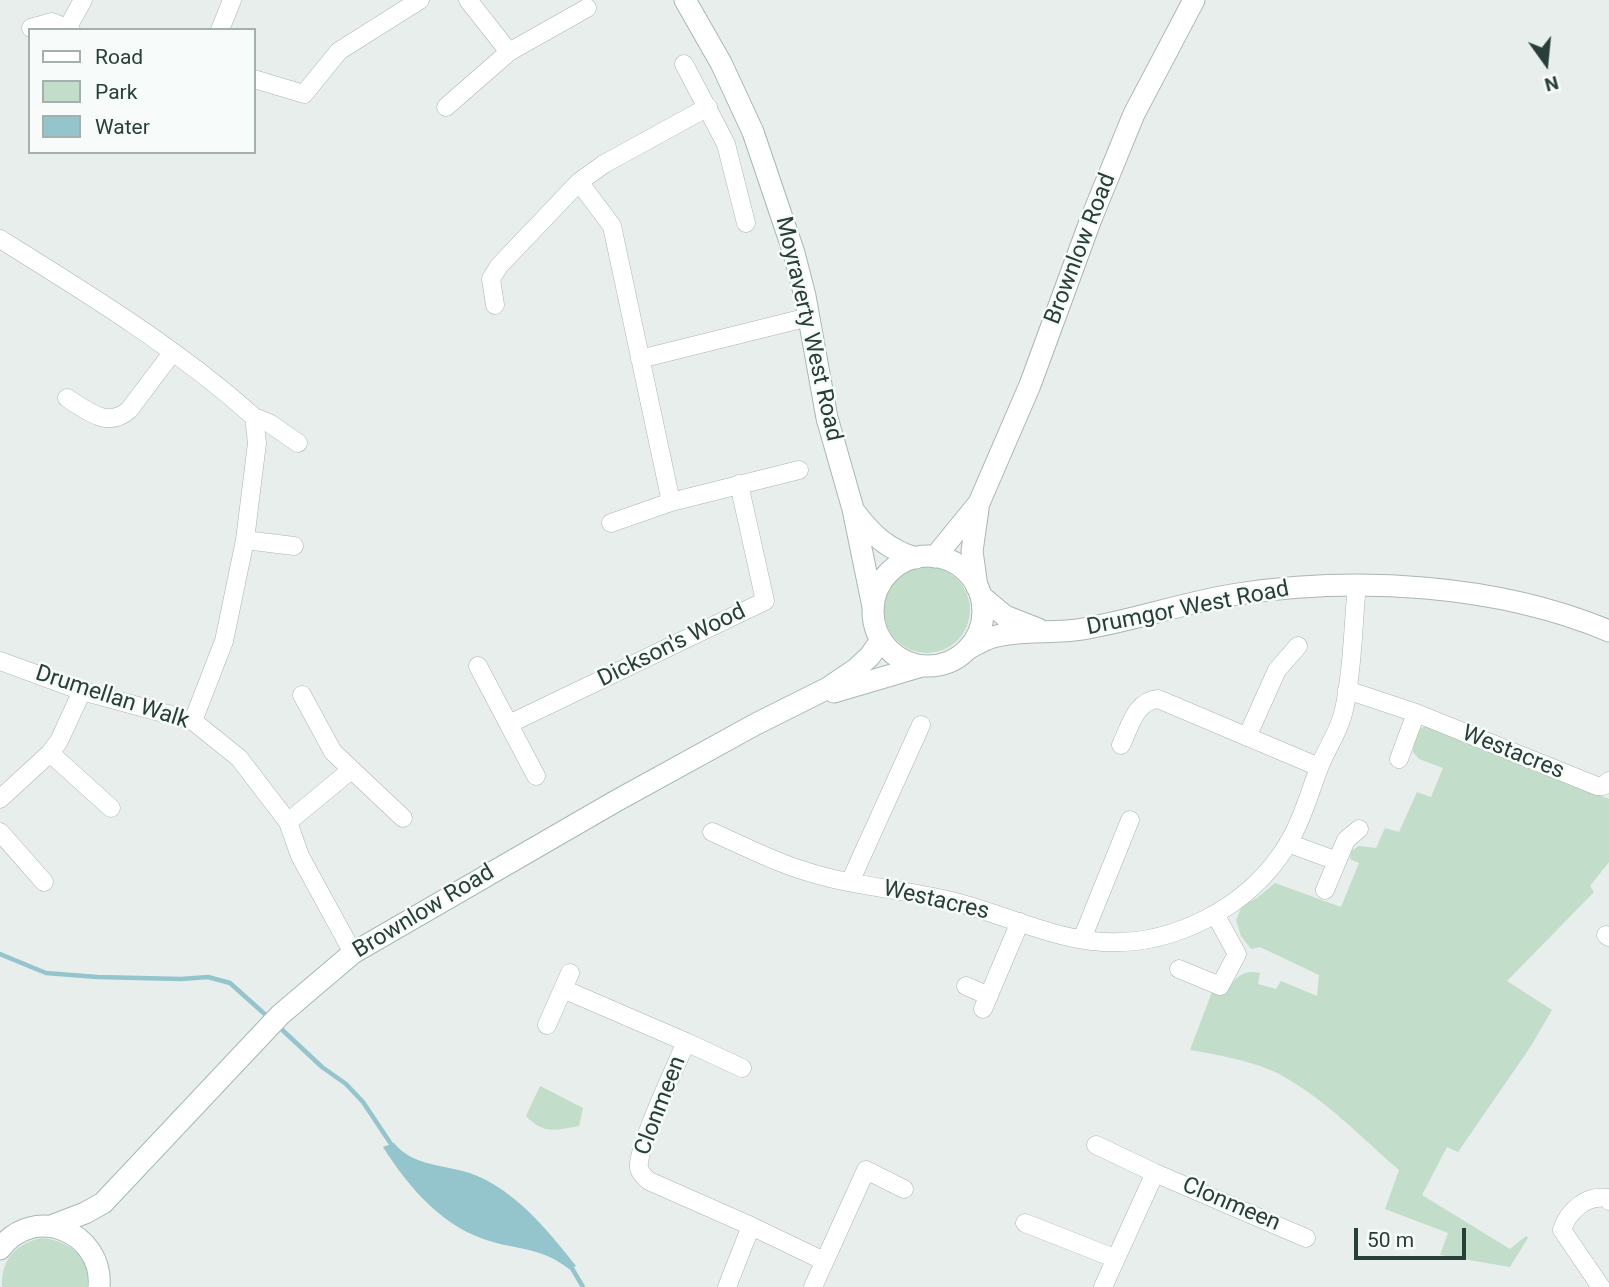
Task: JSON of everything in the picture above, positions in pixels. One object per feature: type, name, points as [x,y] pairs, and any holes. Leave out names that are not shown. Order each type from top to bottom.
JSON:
[{"type":"main road","name":"Moyraverty West Road","points":[[685,0],[721,63],[753,132],[794,253],[809,317],[827,418],[853,509],[873,607]]},
{"type":"main road","name":"Brownlow Road","points":[[979,591],[972,551],[979,503],[1030,385],[1091,219],[1134,114],[1194,0]]},
{"type":"main road","name":"Brownlow Road","points":[[925,557],[979,503]]},
{"type":"main road","name":"Moyraverty West Road","points":[[853,509],[864,525],[884,544],[897,552],[925,557]]},
{"type":"main road","points":[[925,557],[960,566],[979,591],[983,610],[982,624],[969,648],[956,659],[939,665],[922,666],[906,662],[891,653],[880,640],[874,624],[873,607],[877,590],[886,575],[900,564],[925,557]]},
{"type":"main road","name":"Drumgor West Road","points":[[969,648],[994,637],[1080,630],[1235,595],[1357,584],[1465,593],[1531,606],[1588,622],[1609,631]]},
{"type":"main road","name":"Drumgor West Road","points":[[979,591],[991,606],[1014,620],[1033,629],[1056,631]]},
{"type":"main road","name":"Brownlow Road","points":[[5,1240],[38,1226],[51,1226],[103,1203],[279,1015],[353,953],[562,831],[756,724],[828,688],[856,669],[870,656],[880,640]]},
{"type":"main road","name":"Brownlow Road","points":[[805,700],[922,666]]},
{"type":"main road","name":"Brownlow Road","points":[[100,1285],[93,1234],[103,1203]]},
{"type":"main road","points":[[51,1226],[65,1229],[77,1236],[88,1246],[95,1258]]},
{"type":"street","points":[[69,28],[83,0]]},
{"type":"street","points":[[221,28],[232,0]]},
{"type":"street","points":[[256,80],[304,93],[339,51],[420,0]]},
{"type":"street","points":[[468,0],[509,52]]},
{"type":"street","points":[[446,107],[509,52],[587,8]]},
{"type":"street","points":[[31,28],[52,22],[67,28]]},
{"type":"street","points":[[684,64],[726,144],[746,223]]},
{"type":"street","points":[[495,305],[491,279],[499,266],[579,182],[604,164],[708,107]]},
{"type":"street","points":[[579,182],[612,226],[671,502]]},
{"type":"street","points":[[0,239],[70,282],[230,395],[254,417],[269,423],[298,443]]},
{"type":"street","points":[[640,359],[809,317]]},
{"type":"street","points":[[67,398],[98,418],[115,419],[122,416],[172,353]]},
{"type":"street","points":[[193,721],[224,641],[245,540],[257,443],[254,417]]},
{"type":"street","points":[[611,523],[671,502],[799,470]]},
{"type":"street","name":"Dickson's Wood","points":[[509,724],[765,601],[739,484]]},
{"type":"street","points":[[245,540],[294,545]]},
{"type":"street","name":"Westacres","points":[[712,832],[804,871],[954,902],[1082,939],[1142,941],[1181,931],[1215,914],[1245,894],[1262,878],[1288,843],[1336,736],[1345,707],[1357,584]]},
{"type":"street","points":[[1247,737],[1277,670],[1298,646]]},
{"type":"street","name":"Drumellan Walk","points":[[0,662],[82,691],[193,721],[239,758],[288,822],[300,856],[353,953]]},
{"type":"street","points":[[478,666],[536,776]]},
{"type":"street","name":"Westacres","points":[[1347,690],[1416,713],[1597,786],[1603,786],[1609,781]]},
{"type":"street","points":[[0,799],[60,741],[82,691]]},
{"type":"street","points":[[302,695],[333,752],[403,818]]},
{"type":"street","points":[[1121,746],[1141,705],[1158,699],[1320,767]]},
{"type":"street","points":[[1399,759],[1416,713]]},
{"type":"street","name":"Westacres","points":[[850,882],[920,725]]},
{"type":"street","points":[[50,753],[111,808]]},
{"type":"street","points":[[288,822],[351,770]]},
{"type":"street","points":[[1082,939],[1130,820]]},
{"type":"street","points":[[1325,890],[1346,840],[1359,829]]},
{"type":"street","points":[[0,832],[44,882]]},
{"type":"street","points":[[1288,843],[1337,861]]},
{"type":"street","points":[[1179,968],[1220,986],[1237,954],[1215,914]]},
{"type":"street","name":"Westacres","points":[[966,986],[986,1003],[1020,922]]},
{"type":"street","name":"Clonmeen","points":[[547,1025],[567,981],[743,1068]]},
{"type":"street","name":"Clonmeen","points":[[686,1042],[640,1156],[640,1173],[649,1181],[824,1261]]},
{"type":"street","name":"Clonmeen","points":[[1096,1145],[1154,1173],[1307,1238]]},
{"type":"street","points":[[813,1287],[866,1170],[904,1189]]},
{"type":"street","name":"Clonmeen","points":[[1103,1287],[1154,1173]]},
{"type":"street","points":[[1601,1287],[1562,1230],[1566,1217],[1584,1202],[1596,1196],[1609,1201]]},
{"type":"street","points":[[1026,1223],[1114,1258]]},
{"type":"street","points":[[727,1287],[751,1226]]},
{"type":"green space","points":[[927,567],[951,574],[963,586],[970,610],[963,634],[951,646],[927,653],[903,646],[891,634],[884,610],[891,586],[903,574]]},
{"type":"green space","points":[[1425,726],[1609,799],[1609,862],[1590,886],[1594,892],[1507,981],[1552,1010],[1531,1046],[1458,1152],[1447,1147],[1422,1195],[1510,1249],[1526,1236],[1528,1238],[1510,1267],[1440,1255],[1448,1233],[1385,1209],[1399,1170],[1311,1094],[1279,1074],[1259,1066],[1190,1050],[1212,992],[1225,992],[1236,979],[1248,972],[1260,973],[1258,984],[1276,989],[1281,981],[1317,996],[1319,975],[1260,947],[1251,949],[1241,936],[1236,920],[1242,906],[1275,883],[1341,907],[1359,863],[1350,859],[1351,851],[1359,846],[1376,848],[1385,828],[1399,832],[1417,792],[1431,797],[1443,768],[1419,759],[1413,752],[1415,732]]},
{"type":"green space","points":[[540,1086],[583,1108],[579,1126],[545,1129],[526,1116]]},
{"type":"green space","points":[[41,1238],[60,1242],[76,1252],[86,1267],[87,1287],[2,1287],[4,1269],[11,1255],[24,1244]]},
{"type":"water","points":[[394,1143],[413,1158],[471,1173],[496,1186],[534,1217],[576,1266],[569,1269],[551,1257],[475,1236],[444,1217],[416,1192],[383,1147]]},
{"type":"waterway","points":[[0,954],[46,973],[97,977],[208,977],[230,983],[268,1017]]},
{"type":"waterway","points":[[277,1025],[322,1067],[346,1084],[363,1102],[393,1147]]},
{"type":"waterway","points":[[570,1265],[583,1287]]}]
